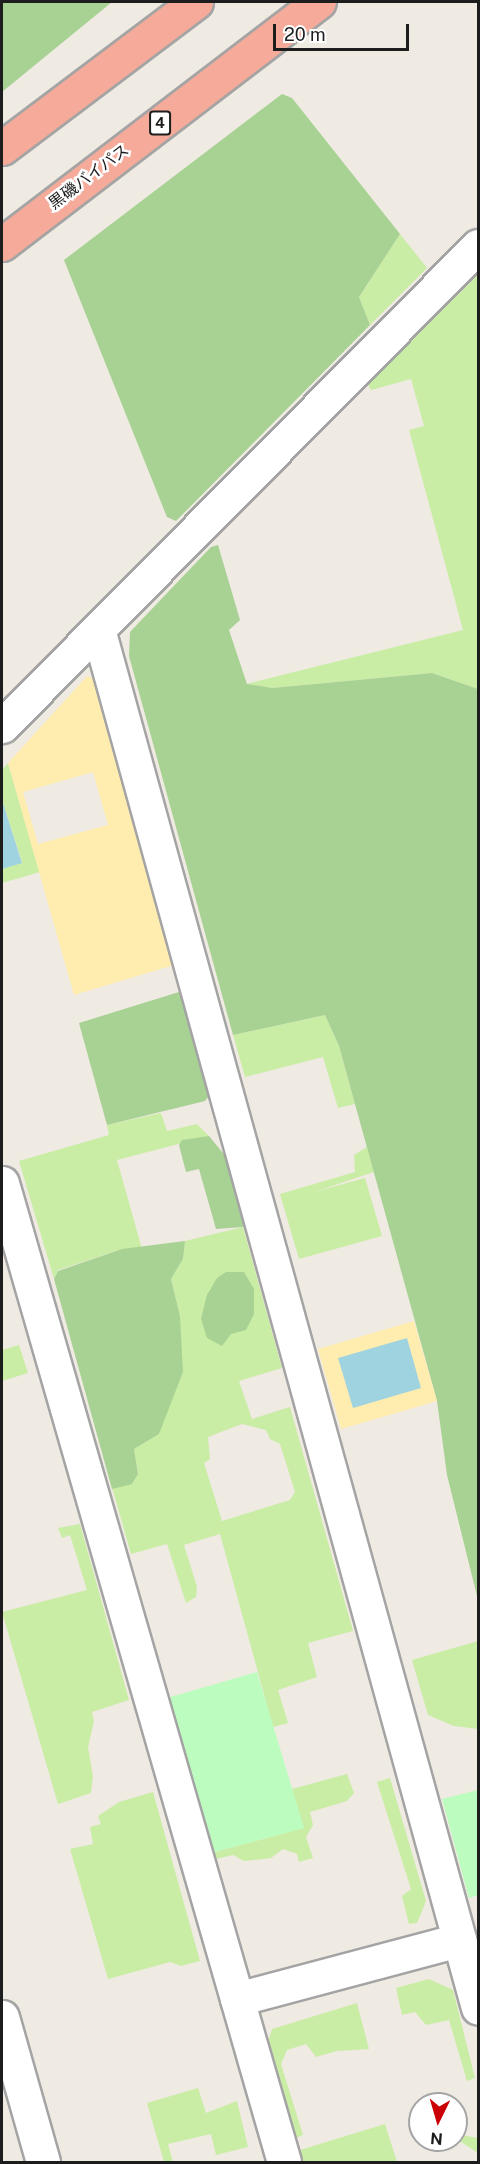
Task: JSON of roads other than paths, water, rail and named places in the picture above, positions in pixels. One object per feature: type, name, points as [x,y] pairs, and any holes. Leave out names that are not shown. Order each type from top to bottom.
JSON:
[{"type":"highway","points":[[2,148],[196,2]]},
{"type":"highway","name":"黒磯バイパス","points":[[2,244],[319,2]]},
{"type":"street","points":[[2,726],[478,246]]},
{"type":"street","points":[[98,629],[478,2008]]},
{"type":"street","points":[[2,1183],[284,2163]]},
{"type":"street","points":[[237,1999],[459,1940]]},
{"type":"street","points":[[2,2017],[43,2163]]},
{"type":"water","points":[[2,800],[22,863],[2,869]]},
{"type":"water","points":[[407,1338],[421,1388],[353,1408],[338,1358]]}]
